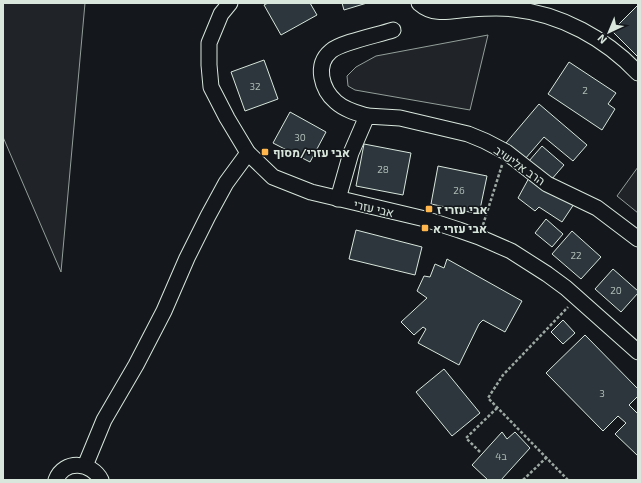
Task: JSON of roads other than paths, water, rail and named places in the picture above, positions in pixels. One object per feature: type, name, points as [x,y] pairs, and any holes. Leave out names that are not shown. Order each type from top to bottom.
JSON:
[{"type":"street","name":"אבי עזרי","points":[[230,3],[220,14],[209,43],[211,87],[226,118],[248,153],[273,177],[311,192],[425,219],[479,237],[521,257],[547,274],[577,298],[638,352]]},
{"type":"street","points":[[419,3],[436,12],[488,8],[515,9],[560,20],[581,30],[611,48],[638,73]]},
{"type":"street","name":"הרב אלישיב","points":[[393,30],[340,46],[331,51],[324,60],[321,69],[323,82],[328,93],[337,103],[352,112],[367,116],[400,118],[441,126],[479,138],[506,152],[547,184],[597,208],[638,239]]},
{"type":"street","points":[[338,199],[351,153],[367,116]]},
{"type":"street","points":[[85,466],[104,420],[136,365],[164,311],[186,258],[226,183],[248,153]]},
{"type":"street","points":[[56,480],[62,471],[70,466],[77,465],[93,469],[99,475],[101,480]]},
{"type":"place","name":"אבי עזרי/מסוף","points":[[265,152]]},
{"type":"place","name":"אבי עזרי ז","points":[[429,209]]},
{"type":"place","name":"אבי עזרי א","points":[[425,228]]}]
